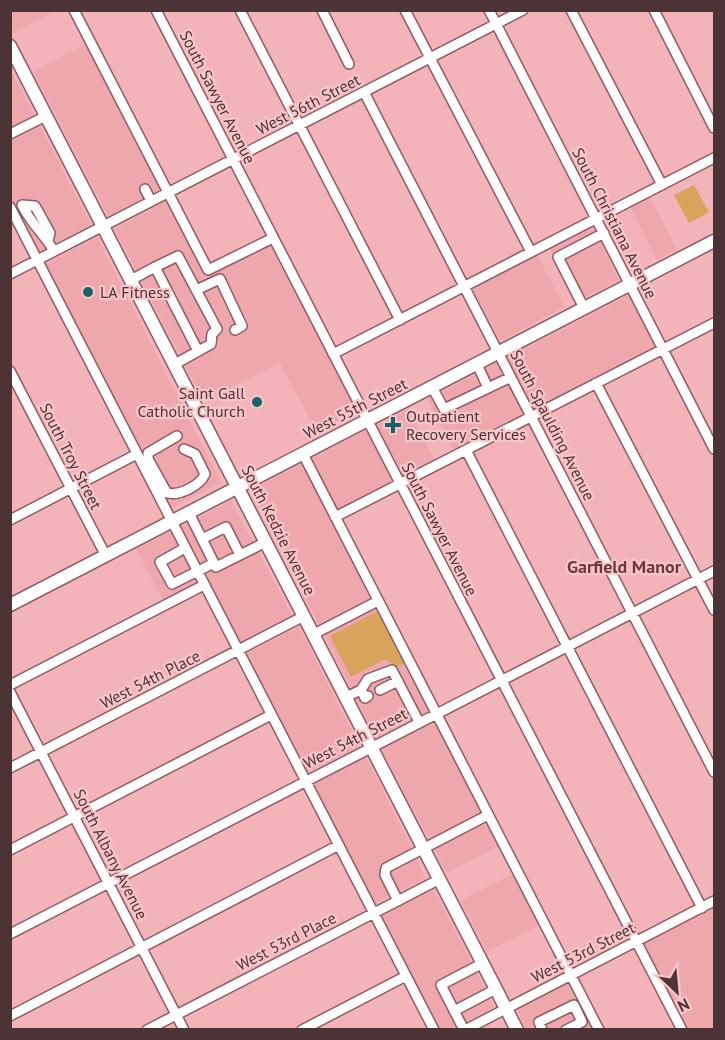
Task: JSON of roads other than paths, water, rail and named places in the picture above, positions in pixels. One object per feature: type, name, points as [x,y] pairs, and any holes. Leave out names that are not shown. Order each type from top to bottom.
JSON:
[{"type":"main road","name":"South Kedzie Avenue","points":[[10,46],[517,1029]]},
{"type":"main road","name":"West 55th Street","points":[[10,605],[714,241]]},
{"type":"street","points":[[74,10],[208,270],[273,238]]},
{"type":"street","name":"South Sawyer Avenue","points":[[156,10],[682,1029]]},
{"type":"street","points":[[240,10],[400,320]]},
{"type":"street","points":[[322,10],[349,64]]},
{"type":"street","points":[[405,10],[531,252]]},
{"type":"street","name":"South Christiana Avenue","points":[[489,10],[714,449]]},
{"type":"street","name":"West 56th Street","points":[[10,273],[523,10]]},
{"type":"street","points":[[571,10],[662,185]]},
{"type":"street","points":[[654,10],[714,128]]},
{"type":"street","name":"South Spaulding Avenue","points":[[364,92],[714,772]]},
{"type":"street","points":[[10,134],[46,116]]},
{"type":"street","points":[[333,354],[714,158]]},
{"type":"street","points":[[145,189],[151,201]]},
{"type":"street","points":[[22,206],[35,206],[50,233],[48,241],[54,251]]},
{"type":"street","points":[[10,207],[434,1029]]},
{"type":"street","points":[[584,308],[558,257],[604,233]]},
{"type":"street","points":[[131,280],[178,256],[217,329],[212,334],[211,344],[175,364]]},
{"type":"street","points":[[154,267],[198,351]]},
{"type":"street","points":[[196,290],[220,279],[242,326],[235,330]]},
{"type":"street","points":[[335,517],[714,322]]},
{"type":"street","points":[[477,364],[488,388]]},
{"type":"street","name":"South Troy Street","points":[[10,371],[106,556]]},
{"type":"street","points":[[432,387],[444,410],[511,377]]},
{"type":"street","points":[[596,383],[714,610]]},
{"type":"street","points":[[177,436],[148,453],[148,459],[167,493],[173,494],[186,490],[201,481],[205,474],[195,454],[184,449]]},
{"type":"street","points":[[466,450],[702,908]]},
{"type":"street","points":[[10,520],[137,454]]},
{"type":"street","points":[[303,454],[599,1029]]},
{"type":"street","points":[[189,513],[216,567],[266,542]]},
{"type":"street","points":[[202,539],[226,526],[240,555]]},
{"type":"street","points":[[185,548],[160,562],[172,584],[214,563]]},
{"type":"street","name":"West 54th Street","points":[[10,934],[714,571]]},
{"type":"street","points":[[10,685],[204,585]]},
{"type":"street","points":[[314,634],[378,601]]},
{"type":"street","name":"West 54th Place","points":[[10,768],[304,616]]},
{"type":"street","points":[[346,697],[364,690],[368,679],[392,670],[419,722]]},
{"type":"street","points":[[380,690],[398,681]]},
{"type":"street","name":"South Albany Avenue","points":[[10,692],[184,1029]]},
{"type":"street","points":[[10,850],[271,715]]},
{"type":"street","points":[[398,901],[385,875],[386,868],[488,815]]},
{"type":"street","points":[[10,1016],[339,845]]},
{"type":"street","name":"West 53rd Place","points":[[147,1029],[440,879]]},
{"type":"street","name":"West 53rd Street","points":[[464,1029],[714,901]]},
{"type":"street","points":[[464,1029],[441,985],[483,963]]},
{"type":"street","points":[[302,1029],[406,976]]},
{"type":"street","points":[[454,1011],[496,989]]},
{"type":"street","points":[[542,1029],[539,1022],[574,1005],[582,1022],[566,1029]]},
{"type":"place","name":"LA Fitness","points":[[88,292]]},
{"type":"place","name":"Saint Gall Catholic Church","points":[[257,402]]},
{"type":"place","name":"Outpatient Recovery Services","points":[[393,425]]},
{"type":"district","name":"Garfield Manor","points":[[624,567]]}]
